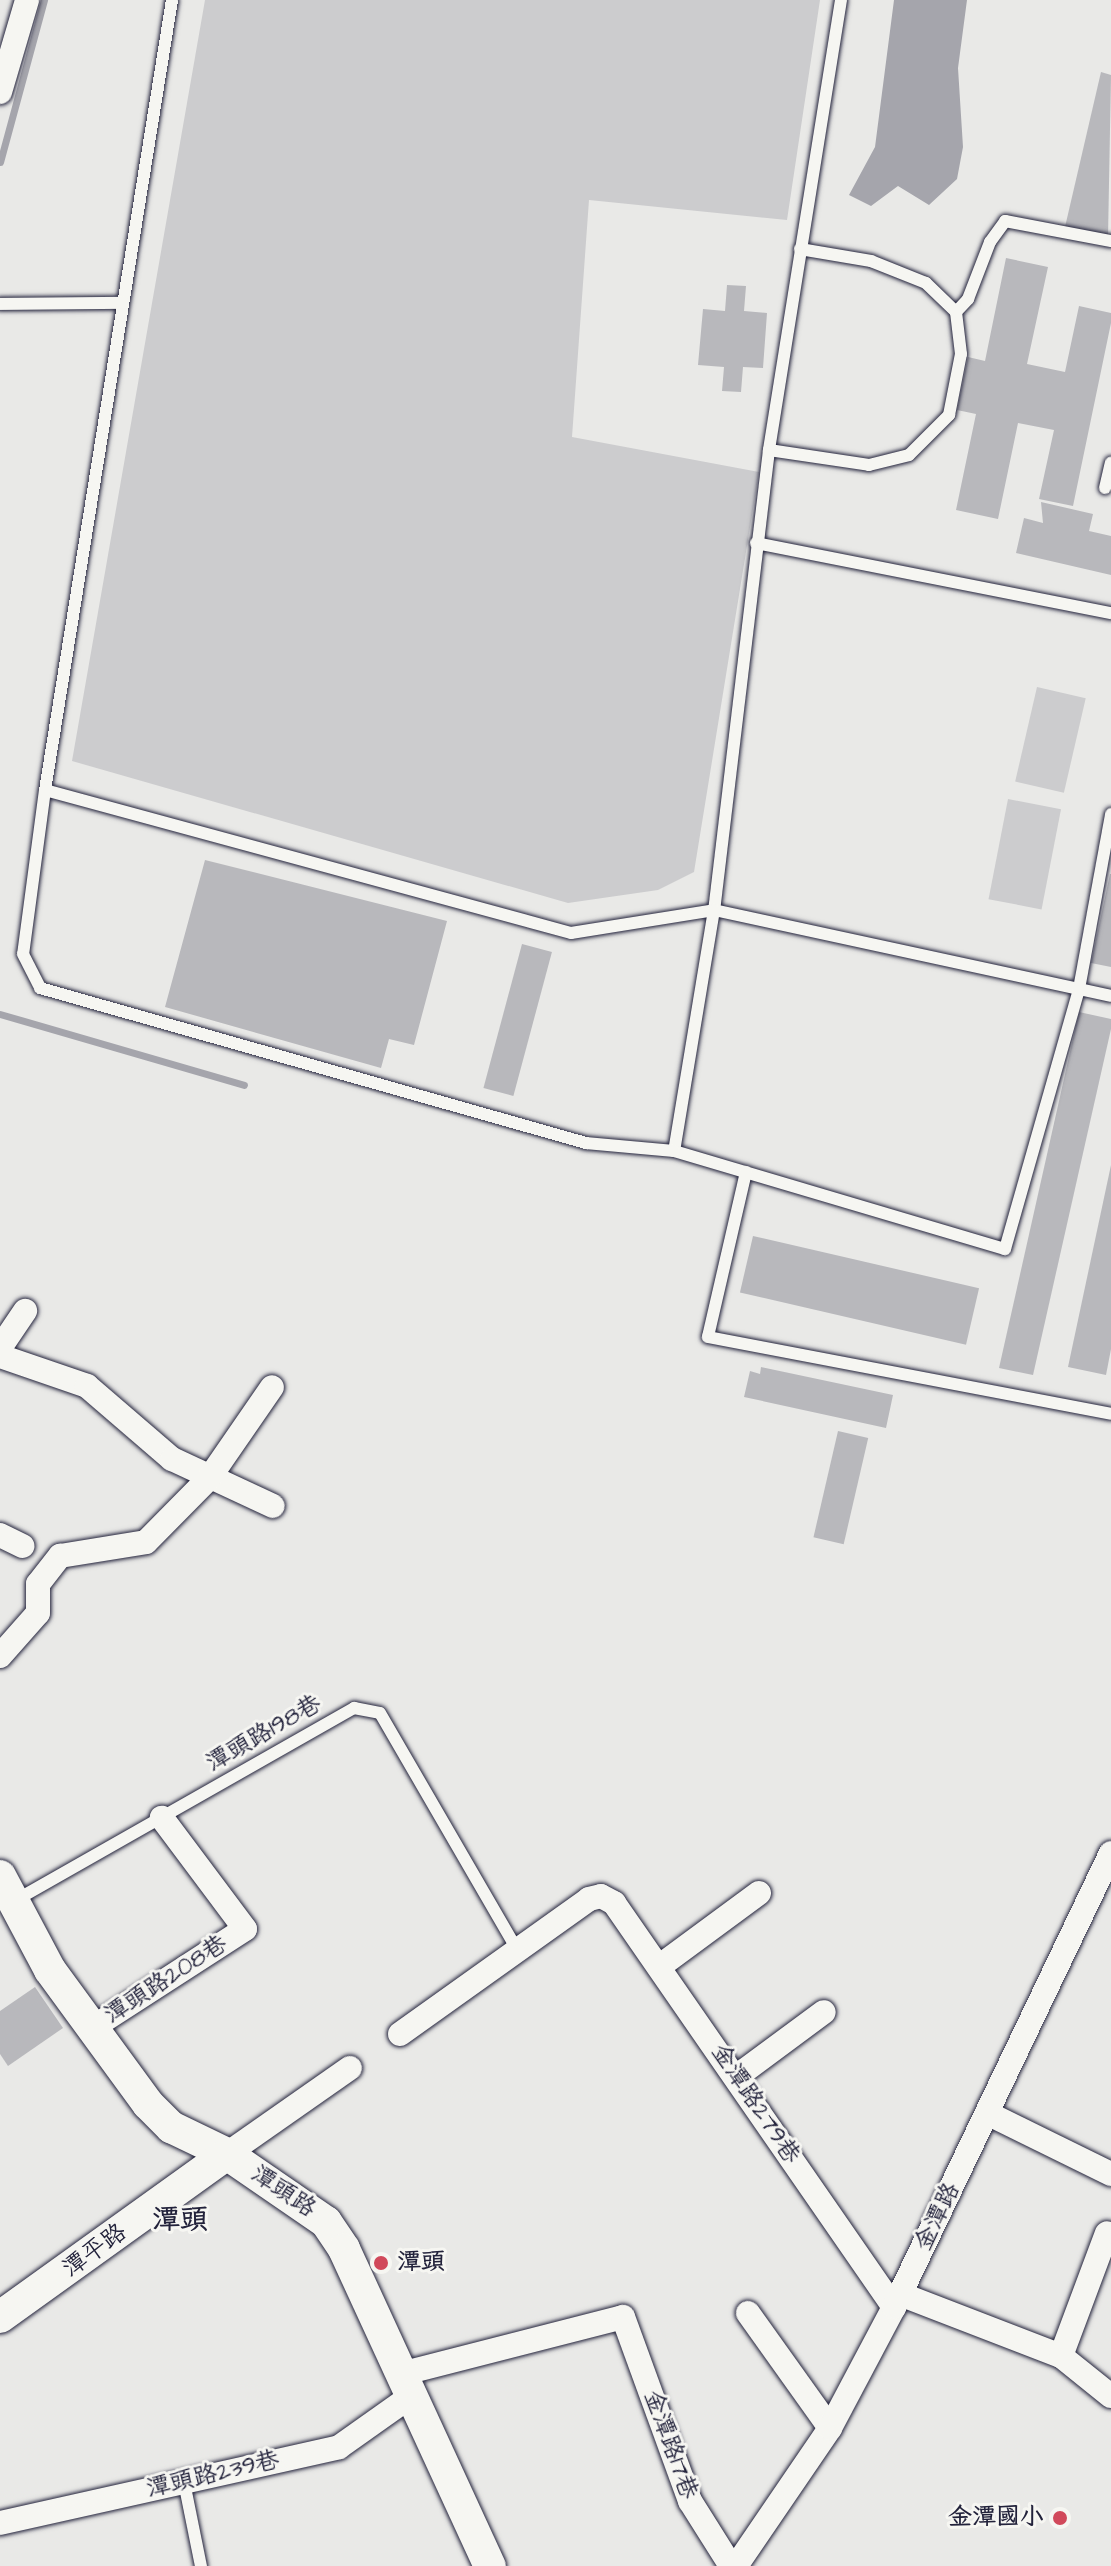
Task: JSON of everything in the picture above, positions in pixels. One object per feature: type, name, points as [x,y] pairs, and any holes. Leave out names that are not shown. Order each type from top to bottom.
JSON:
[{"type":"street","points":[[0,92],[27,0]]},
{"type":"street","points":[[0,1348],[25,1311]]},
{"type":"street","points":[[0,1356],[87,1386],[172,1459],[273,1506]]},
{"type":"street","points":[[0,1656],[38,1613],[38,1584],[60,1556],[146,1542],[210,1477],[272,1387]]},
{"type":"street","points":[[0,1535],[23,1546]]},
{"type":"street","name":"潭頭路208巷","points":[[92,2028],[245,1929],[162,1818]]},
{"type":"street","name":"金潭路","points":[[733,2566],[830,2428],[897,2300],[1111,1853]]},
{"type":"street","name":"潭頭路","points":[[8,1888],[50,1970],[171,2127],[227,2154],[326,2222],[490,2566]]},
{"type":"street","points":[[660,1966],[759,1893]]},
{"type":"street","name":"金潭路279巷","points":[[518,1951],[589,1899],[601,1896],[614,1903],[897,2300]]},
{"type":"street","points":[[400,2034],[518,1951]]},
{"type":"street","points":[[736,2077],[824,2012]]},
{"type":"street","points":[[227,2154],[350,2068]]},
{"type":"street","points":[[987,2113],[1111,2174]]},
{"type":"street","name":"潭平路","points":[[0,2317],[227,2154]]},
{"type":"street","points":[[1061,2356],[1107,2233]]},
{"type":"street","points":[[897,2300],[1061,2356],[1111,2396]]},
{"type":"street","points":[[748,2313],[830,2428]]},
{"type":"street","name":"金潭路17巷","points":[[406,2385],[623,2317],[690,2501],[733,2566]]},
{"type":"street","name":"潭頭路239巷","points":[[0,2523],[339,2447],[406,2385]]},
{"type":"lane","points":[[172,0],[45,790],[23,954],[40,988],[586,1143],[674,1151],[1005,1249],[1079,989],[1111,814]]},
{"type":"lane","points":[[674,1151],[714,910],[769,450],[841,0]]},
{"type":"lane","points":[[769,450],[869,465],[892,462],[917,449],[949,415],[961,354],[956,312],[1005,221],[1111,241]]},
{"type":"lane","points":[[800,249],[899,270],[926,283],[956,312]]},
{"type":"lane","points":[[0,304],[123,303]]},
{"type":"lane","points":[[1105,488],[1111,463]]},
{"type":"lane","points":[[756,543],[1111,613]]},
{"type":"lane","points":[[45,790],[571,933],[714,910],[1111,996]]},
{"type":"lane","points":[[746,1172],[708,1337],[1111,1414]]},
{"type":"lane","name":"潭頭路198巷","points":[[8,1888],[162,1818],[354,1708],[380,1713],[518,1951]]},
{"type":"lane","points":[[184,2482],[201,2566]]},
{"type":"shaded area","points":[[205,0],[820,0],[787,220],[589,200],[572,437],[759,472],[694,872],[658,890],[568,903],[72,761]]},
{"type":"shaded area","points":[[894,0],[967,0],[958,68],[963,147],[957,179],[929,205],[898,186],[871,206],[849,195],[875,147]]},
{"type":"shaded area","points":[[1037,687],[1086,698],[1064,793],[1015,782]]},
{"type":"shaded area","points":[[1008,799],[1061,809],[1042,909],[989,899]]},
{"type":"building","points":[[1101,72],[1111,75],[1108,237],[1065,227]]},
{"type":"building","points":[[1006,258],[1048,267],[1027,364],[1065,372],[1079,306],[1111,313],[1111,323],[1073,506],[1039,499],[1054,430],[1018,423],[998,519],[956,510],[976,414],[957,410],[968,357],[985,361]]},
{"type":"building","points":[[727,285],[746,286],[744,311],[767,313],[763,368],[743,367],[741,392],[722,391],[724,367],[698,365],[703,309],[725,311]]},
{"type":"building","points":[[1041,502],[1093,514],[1089,531],[1111,536],[1111,575],[1016,553],[1024,518],[1043,523]]},
{"type":"building","points":[[205,860],[447,921],[414,1045],[389,1039],[381,1068],[165,1007]]},
{"type":"building","points":[[1111,874],[1111,967],[1091,963]]},
{"type":"building","points":[[522,944],[552,952],[513,1096],[483,1088]]},
{"type":"building","points":[[1079,1012],[1111,1019],[1111,1029],[1033,1375],[999,1368]]},
{"type":"building","points":[[1111,1165],[1111,1349],[1106,1375],[1068,1367]]},
{"type":"building","points":[[753,1236],[979,1288],[966,1345],[740,1293]]},
{"type":"building","points":[[761,1367],[893,1395],[886,1428],[744,1397],[750,1371],[760,1374]]},
{"type":"building","points":[[838,1431],[868,1438],[844,1544],[813,1537]]},
{"type":"building","points":[[35,1987],[63,2028],[8,2066],[0,2054],[0,2011]]},
{"type":"waterway","points":[[0,162],[44,0]]},
{"type":"waterway","points":[[0,1014],[244,1085]]},
{"type":"place","name":"潭頭","points":[[381,2263]]},
{"type":"place","name":"金潭國小","points":[[1060,2518]]},
{"type":"district","name":"潭頭","points":[[180,2220]]}]
